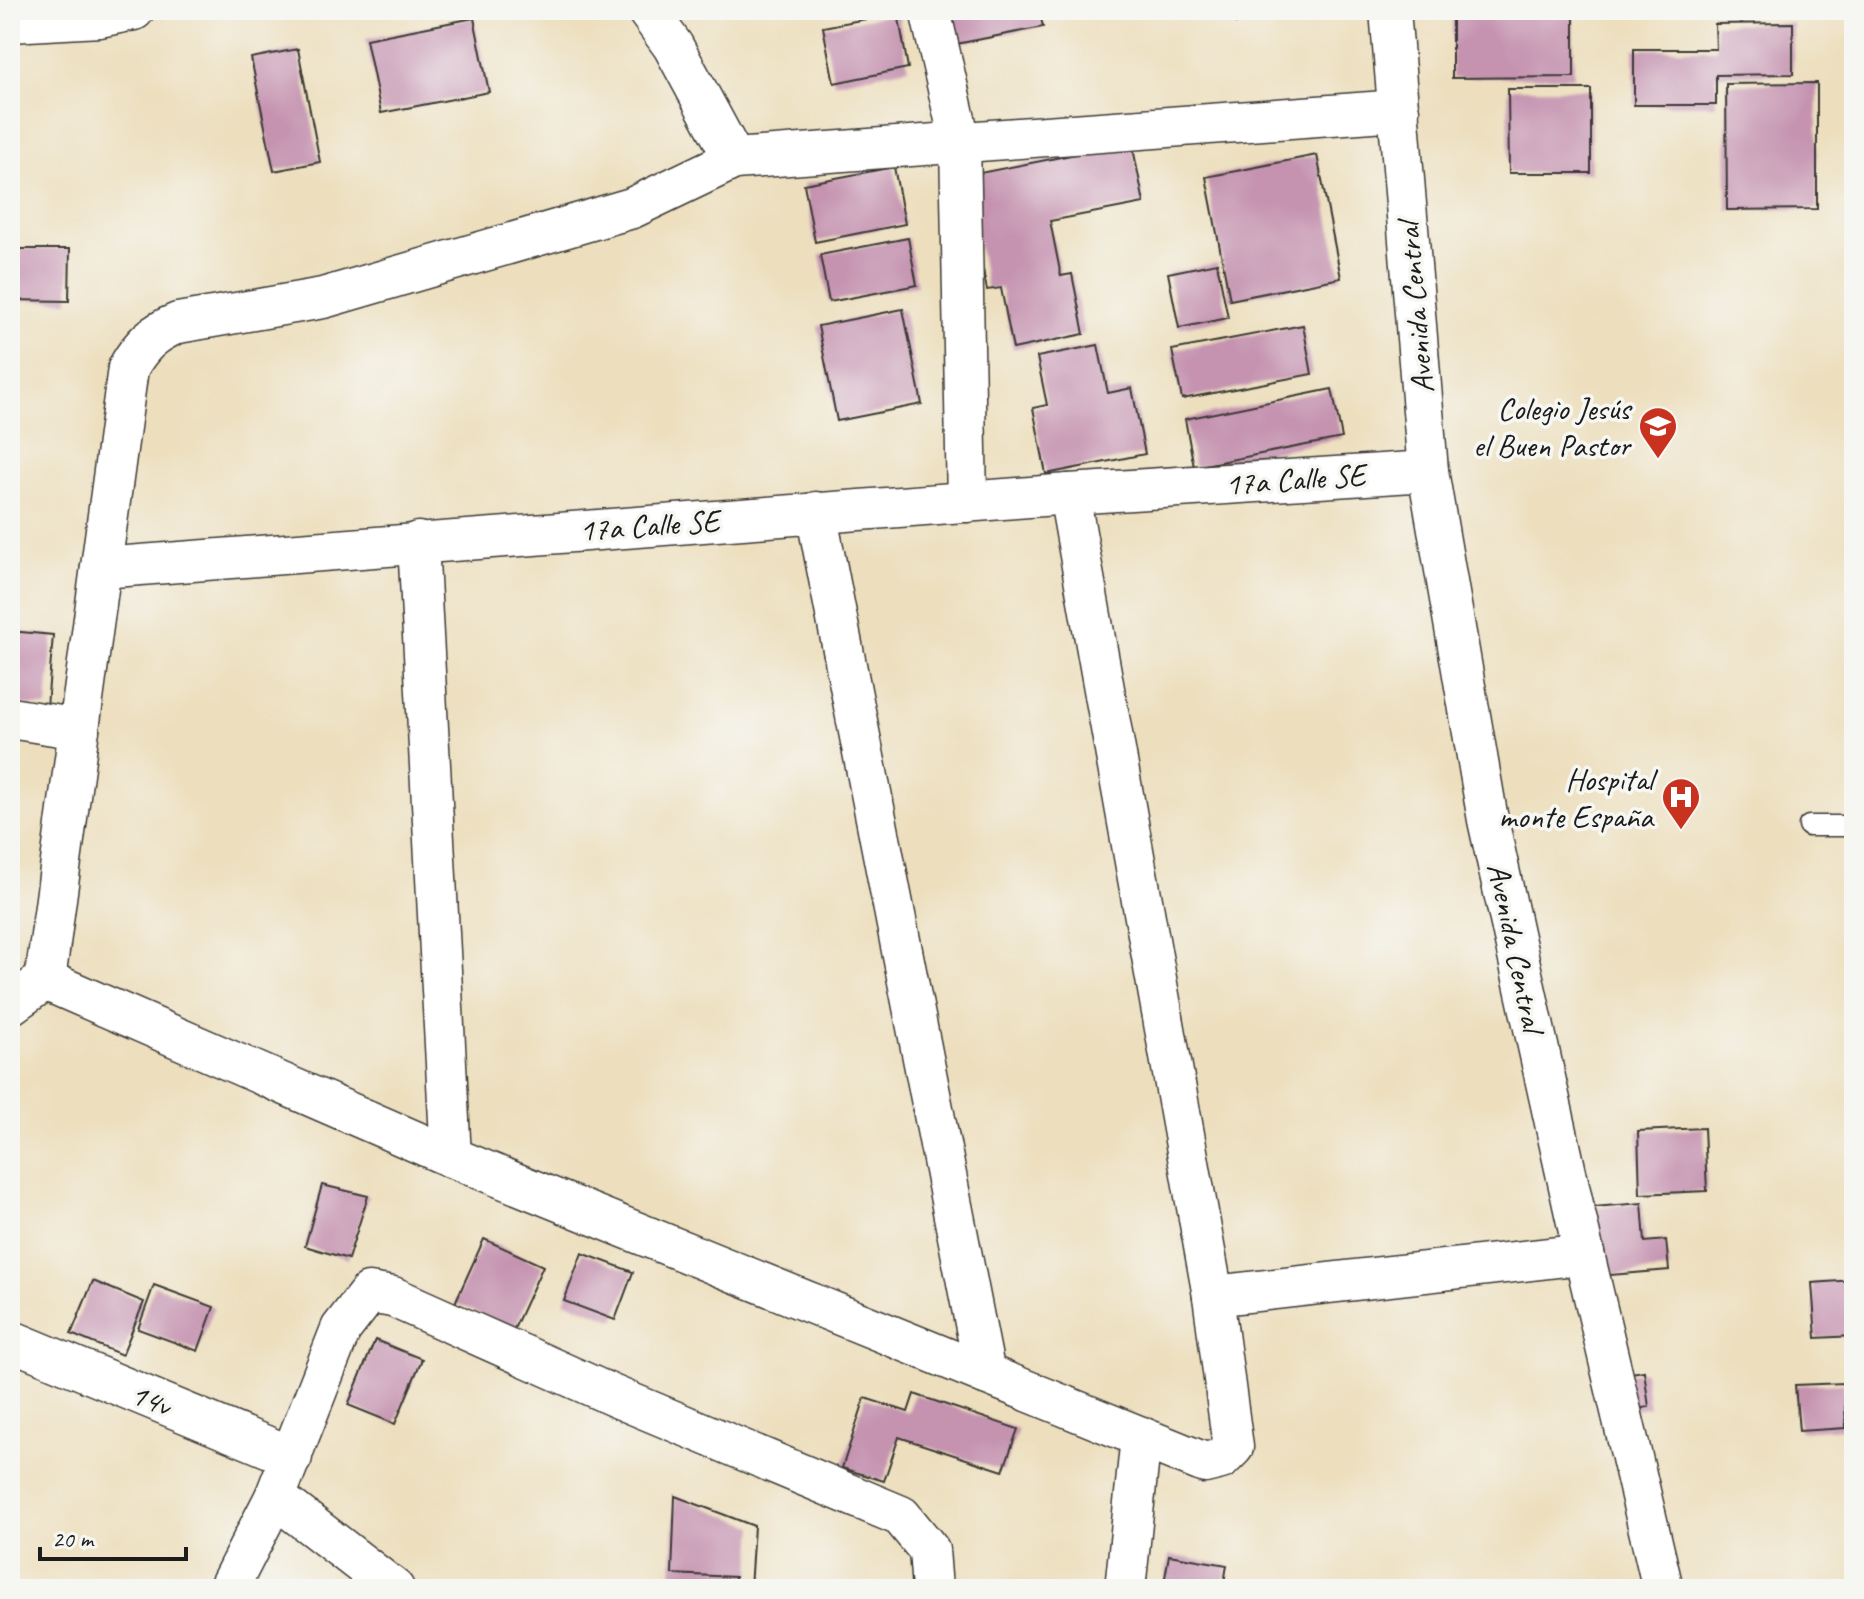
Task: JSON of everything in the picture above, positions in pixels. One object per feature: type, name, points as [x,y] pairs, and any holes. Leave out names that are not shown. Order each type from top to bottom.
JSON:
[{"type":"street","points":[[647,10],[673,46],[734,159]]},
{"type":"street","points":[[930,10],[960,141],[967,502]]},
{"type":"street","name":"Avenida Central","points":[[1390,10],[1428,471],[1488,820],[1584,1254],[1663,1589]]},
{"type":"street","points":[[10,22],[111,12]]},
{"type":"street","points":[[10,1005],[45,980],[128,368],[139,347],[157,331],[178,323],[323,298],[632,208],[734,159],[1399,110]]},
{"type":"street","name":"17a Calle SE","points":[[101,568],[816,512],[1428,471]]},
{"type":"street","points":[[45,980],[451,1157],[1205,1463],[1221,1459],[1233,1447],[1213,1296],[1069,494]]},
{"type":"street","points":[[816,512],[985,1374]]},
{"type":"street","points":[[418,542],[451,1157]]},
{"type":"street","points":[[10,718],[79,729]]},
{"type":"street","points":[[1213,1296],[1584,1254]]},
{"type":"street","points":[[228,1589],[275,1497],[341,1329],[369,1293],[393,1297],[614,1396],[901,1516],[929,1550],[932,1589]]},
{"type":"street","name":"14v","points":[[10,1340],[292,1457]]},
{"type":"street","points":[[1125,1589],[1141,1437]]},
{"type":"street","points":[[275,1497],[394,1589]]},
{"type":"lane","points":[[1809,826],[1854,826]]},
{"type":"building","points":[[939,10],[1039,10],[1043,27],[946,46]]},
{"type":"building","points":[[1234,10],[1297,10],[1297,11],[1236,23]]},
{"type":"building","points":[[1452,10],[1574,10],[1574,77],[1452,78]]},
{"type":"building","points":[[898,13],[908,68],[834,83],[823,27]]},
{"type":"building","points":[[474,18],[489,92],[381,113],[366,39]]},
{"type":"building","points":[[1793,23],[1793,74],[1716,75],[1716,105],[1634,105],[1634,49],[1716,49],[1715,24]]},
{"type":"building","points":[[298,49],[320,162],[274,171],[251,58]]},
{"type":"building","points":[[1817,83],[1817,209],[1727,210],[1726,84]]},
{"type":"building","points":[[1508,89],[1591,89],[1591,173],[1509,173]]},
{"type":"building","points":[[1132,143],[1144,203],[1050,221],[1061,276],[1072,274],[1084,334],[1013,349],[1001,288],[987,290],[965,176]]},
{"type":"building","points":[[1317,155],[1341,278],[1230,300],[1206,177]]},
{"type":"building","points":[[894,167],[905,224],[815,242],[804,184]]},
{"type":"building","points":[[908,238],[917,285],[829,302],[820,255]]},
{"type":"building","points":[[10,249],[70,249],[69,301],[10,300]]},
{"type":"building","points":[[1217,263],[1228,318],[1179,328],[1168,273]]},
{"type":"building","points":[[903,309],[922,404],[837,421],[818,326]]},
{"type":"building","points":[[1303,325],[1312,374],[1182,399],[1172,350]]},
{"type":"building","points":[[1098,345],[1108,393],[1132,388],[1145,454],[1046,474],[1033,408],[1047,405],[1037,357]]},
{"type":"building","points":[[1332,389],[1342,438],[1194,467],[1185,419]]},
{"type":"building","points":[[10,631],[53,635],[47,707],[10,704]]},
{"type":"building","points":[[1704,1128],[1707,1191],[1640,1194],[1638,1131]]},
{"type":"building","points":[[322,1185],[368,1196],[348,1259],[305,1246]]},
{"type":"building","points":[[1642,1203],[1645,1242],[1666,1240],[1669,1270],[1599,1276],[1594,1207]]},
{"type":"building","points":[[484,1239],[543,1266],[514,1329],[455,1303]]},
{"type":"building","points":[[582,1253],[633,1272],[615,1320],[564,1301]]},
{"type":"building","points":[[1854,1280],[1854,1336],[1816,1338],[1812,1283]]},
{"type":"building","points":[[93,1281],[144,1302],[122,1355],[71,1334]]},
{"type":"building","points":[[154,1285],[214,1307],[198,1351],[138,1329]]},
{"type":"building","points":[[375,1340],[422,1359],[395,1424],[348,1405]]},
{"type":"building","points":[[1644,1371],[1649,1407],[1629,1410],[1624,1374]]},
{"type":"building","points":[[1844,1383],[1846,1428],[1799,1431],[1795,1385]]},
{"type":"building","points":[[914,1394],[1018,1429],[1003,1471],[899,1437],[884,1481],[842,1468],[865,1398],[908,1412]]},
{"type":"building","points":[[675,1496],[754,1526],[750,1589],[735,1589],[735,1577],[672,1574]]},
{"type":"building","points":[[1169,1555],[1227,1565],[1223,1589],[1163,1589]]},
{"type":"place","name":"Colegio Jesús el Buen Pastor","points":[[1658,460]]},
{"type":"place","name":"Hospital monte España","points":[[1681,831]]}]
